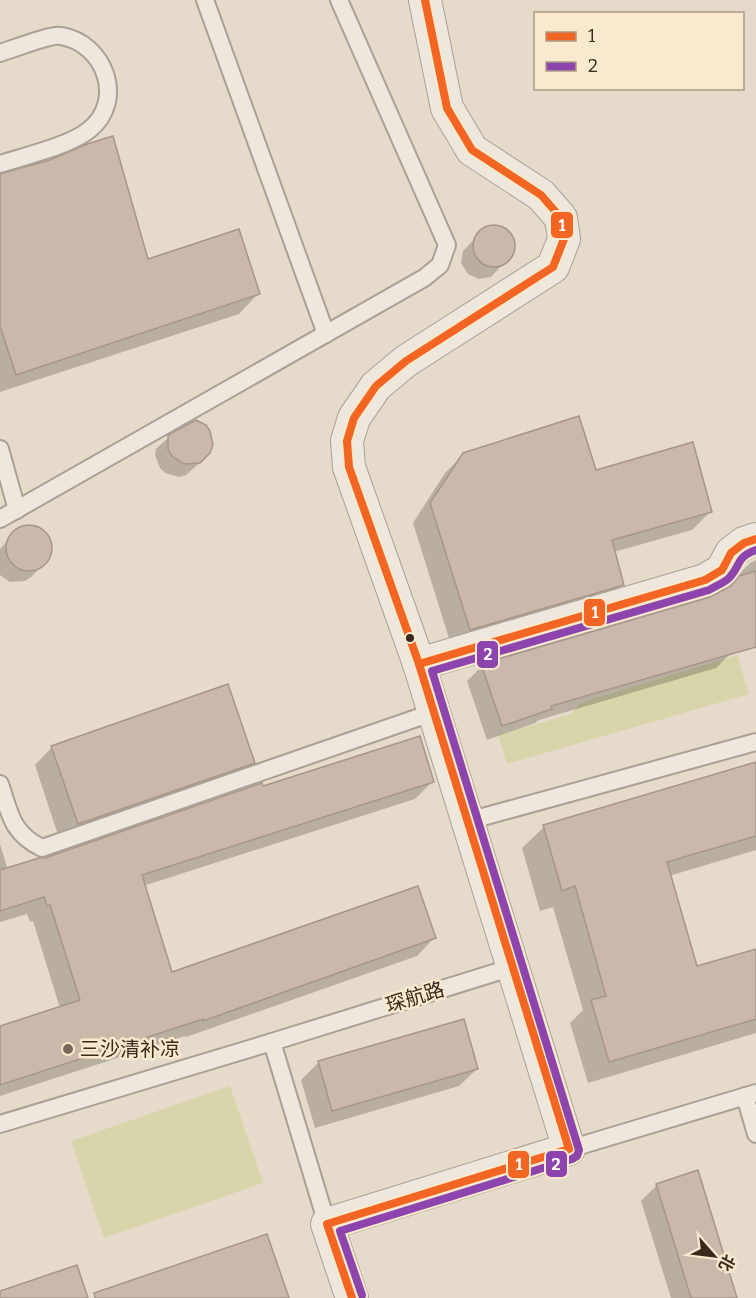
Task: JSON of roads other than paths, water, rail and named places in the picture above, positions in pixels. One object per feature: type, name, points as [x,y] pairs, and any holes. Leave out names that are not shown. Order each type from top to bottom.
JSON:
[{"type":"street","points":[[352,1298],[327,1224],[569,1149],[419,664],[349,467],[347,441],[354,418],[376,386],[406,361],[553,267],[564,239],[561,218],[542,195],[472,150],[447,108],[425,0]]},
{"type":"street","points":[[419,664],[705,580],[722,570],[730,553],[744,543],[756,539]]},
{"type":"lane","points":[[205,0],[326,334]]},
{"type":"lane","points":[[0,519],[424,278],[440,265],[447,245],[339,0]]},
{"type":"lane","points":[[0,53],[58,35],[75,39],[90,49],[101,63],[107,80],[107,97],[102,115],[91,129],[76,139],[0,164]]},
{"type":"lane","points":[[0,449],[17,510]]},
{"type":"lane","points":[[0,783],[15,827],[27,841],[42,848],[434,712]]},
{"type":"lane","points":[[468,821],[756,742]]},
{"type":"lane","name":"琛航路","points":[[0,1124],[513,967]]},
{"type":"lane","points":[[272,1042],[327,1224]]},
{"type":"lane","points":[[569,1149],[750,1095],[756,1134]]},
{"type":"place","name":"三沙清补凉","points":[[68,1049]]}]
